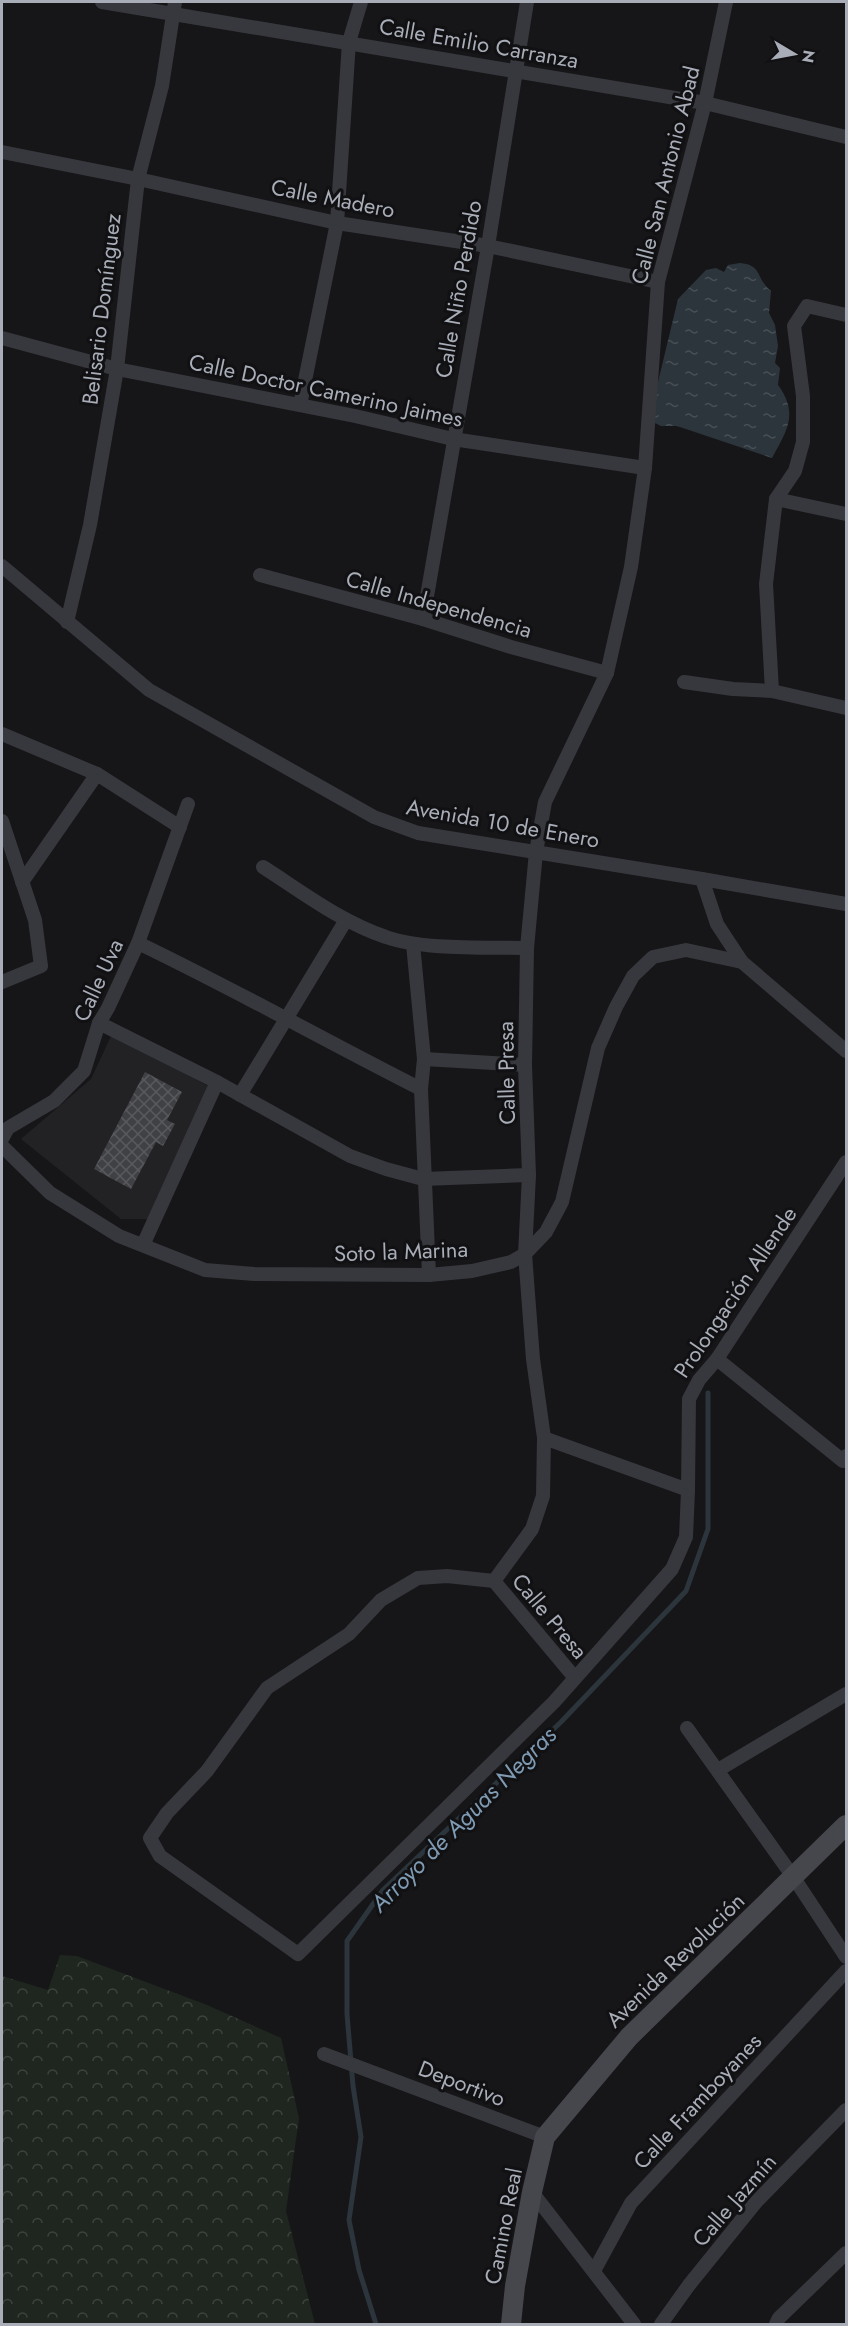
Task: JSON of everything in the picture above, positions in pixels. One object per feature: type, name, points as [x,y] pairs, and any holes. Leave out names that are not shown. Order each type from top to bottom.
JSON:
[{"type":"street","name":"Calle Emilio Carranza","points":[[102,2],[174,8],[515,72],[705,103],[846,137]]},
{"type":"street","points":[[300,405],[337,223],[349,42],[361,2]]},
{"type":"street","name":"Calle Niño Perdido","points":[[423,619],[488,246],[527,2]]},
{"type":"street","name":"Calle San Antonio Abad","points":[[631,567],[645,468],[658,282],[705,103],[726,2]]},
{"type":"street","name":"Belisario Domínguez","points":[[67,622],[90,525],[117,369],[138,179],[162,86],[174,8]]},
{"type":"street","name":"Calle Madero","points":[[2,152],[337,223],[488,246],[658,282]]},
{"type":"street","points":[[772,691],[766,584],[776,499],[795,471],[803,442],[803,396],[794,326],[807,306],[846,315]]},
{"type":"street","name":"Calle Doctor Camerino Jaimes","points":[[2,338],[117,369],[300,405],[453,439],[645,468]]},
{"type":"street","points":[[776,499],[846,514]]},
{"type":"street","name":"Avenida 10 de Enero","points":[[2,566],[149,690],[374,817],[418,833],[846,904]]},
{"type":"street","name":"Calle Presa","points":[[494,1581],[532,1530],[543,1496],[544,1438],[533,1359],[525,1254],[529,1174],[525,1065],[527,948],[536,852],[544,802],[607,673],[631,567]]},
{"type":"street","name":"Calle Independencia","points":[[260,574],[607,673]]},
{"type":"street","points":[[684,682],[733,689],[772,691],[846,708]]},
{"type":"street","points":[[2,734],[97,774],[180,827]]},
{"type":"street","points":[[22,882],[97,774]]},
{"type":"street","name":"Calle Uva","points":[[2,1139],[8,1128],[54,1101],[84,1071],[99,1023],[138,943],[188,804]]},
{"type":"street","points":[[2,821],[5,841],[35,920],[41,966],[2,982]]},
{"type":"street","points":[[262,867],[346,920],[386,938],[413,944],[527,948]]},
{"type":"street","points":[[702,879],[717,924],[742,962],[846,1051]]},
{"type":"street","points":[[240,1095],[346,920]]},
{"type":"street","points":[[138,943],[244,995],[286,1020],[421,1089]]},
{"type":"street","points":[[413,944],[424,1059],[421,1089],[423,1179],[429,1275]]},
{"type":"street","name":"Soto la Marina","points":[[2,1146],[50,1193],[119,1236],[205,1270],[254,1274],[429,1275],[471,1271],[511,1262],[525,1254],[546,1232],[562,1202],[598,1048],[633,976],[653,957],[686,950],[742,962]]},
{"type":"street","points":[[99,1023],[217,1082],[350,1156],[386,1169],[423,1179],[529,1174]]},
{"type":"street","points":[[424,1059],[525,1065]]},
{"type":"street","points":[[143,1245],[217,1082]]},
{"type":"street","name":"Prolongación Allende","points":[[574,1678],[672,1569],[686,1537],[689,1399],[699,1380],[717,1359],[846,1162]]},
{"type":"street","points":[[717,1359],[843,1461],[846,1456]]},
{"type":"street","points":[[544,1438],[688,1490]]},
{"type":"street","name":"Calle Presa","points":[[447,1576],[494,1581],[574,1678],[554,1702],[298,1954],[160,1856],[150,1838],[167,1813],[207,1771],[267,1688],[349,1634],[381,1600],[418,1578],[447,1576]]},
{"type":"street","points":[[718,1770],[846,1694]]},
{"type":"street","points":[[687,1728],[794,1878],[846,1957]]},
{"type":"street","name":"Avenida Revolución","points":[[545,2137],[629,2037],[846,1825]]},
{"type":"street","name":"Calle Framboyanes","points":[[594,2271],[632,2203],[846,1971]]},
{"type":"street","name":"Deportivo","points":[[324,2054],[545,2137]]},
{"type":"street","name":"Calle Jazmín","points":[[661,2325],[689,2285],[756,2202],[846,2110]]},
{"type":"street","name":"Camino Real","points":[[511,2325],[515,2286],[532,2192],[545,2137]]},
{"type":"street","points":[[532,2192],[634,2325]]},
{"type":"street","points":[[776,2325],[779,2318],[846,2253]]},
{"type":"shaded area","points":[[113,1032],[213,1089],[150,1219],[121,1219],[21,1139],[91,1079]]},
{"type":"green space","points":[[60,1955],[77,1956],[207,2005],[281,2038],[299,2118],[286,2211],[315,2324],[2,2324],[2,1976],[48,1990]]},
{"type":"water","points":[[740,263],[756,269],[771,291],[769,313],[775,325],[778,346],[775,363],[780,368],[778,385],[788,405],[789,413],[786,430],[772,458],[677,426],[661,426],[653,422],[652,407],[678,299],[706,270],[716,268],[724,272],[728,265]]},
{"type":"building","points":[[145,1072],[182,1092],[167,1120],[175,1124],[163,1146],[156,1142],[131,1189],[94,1169]]},
{"type":"waterway","name":"Arroyo de Aguas Negras","points":[[376,2324],[359,2270],[349,2220],[361,2137],[353,2086],[347,2014],[347,1941],[383,1890],[561,1722],[686,1591],[708,1529],[708,1393]]}]
